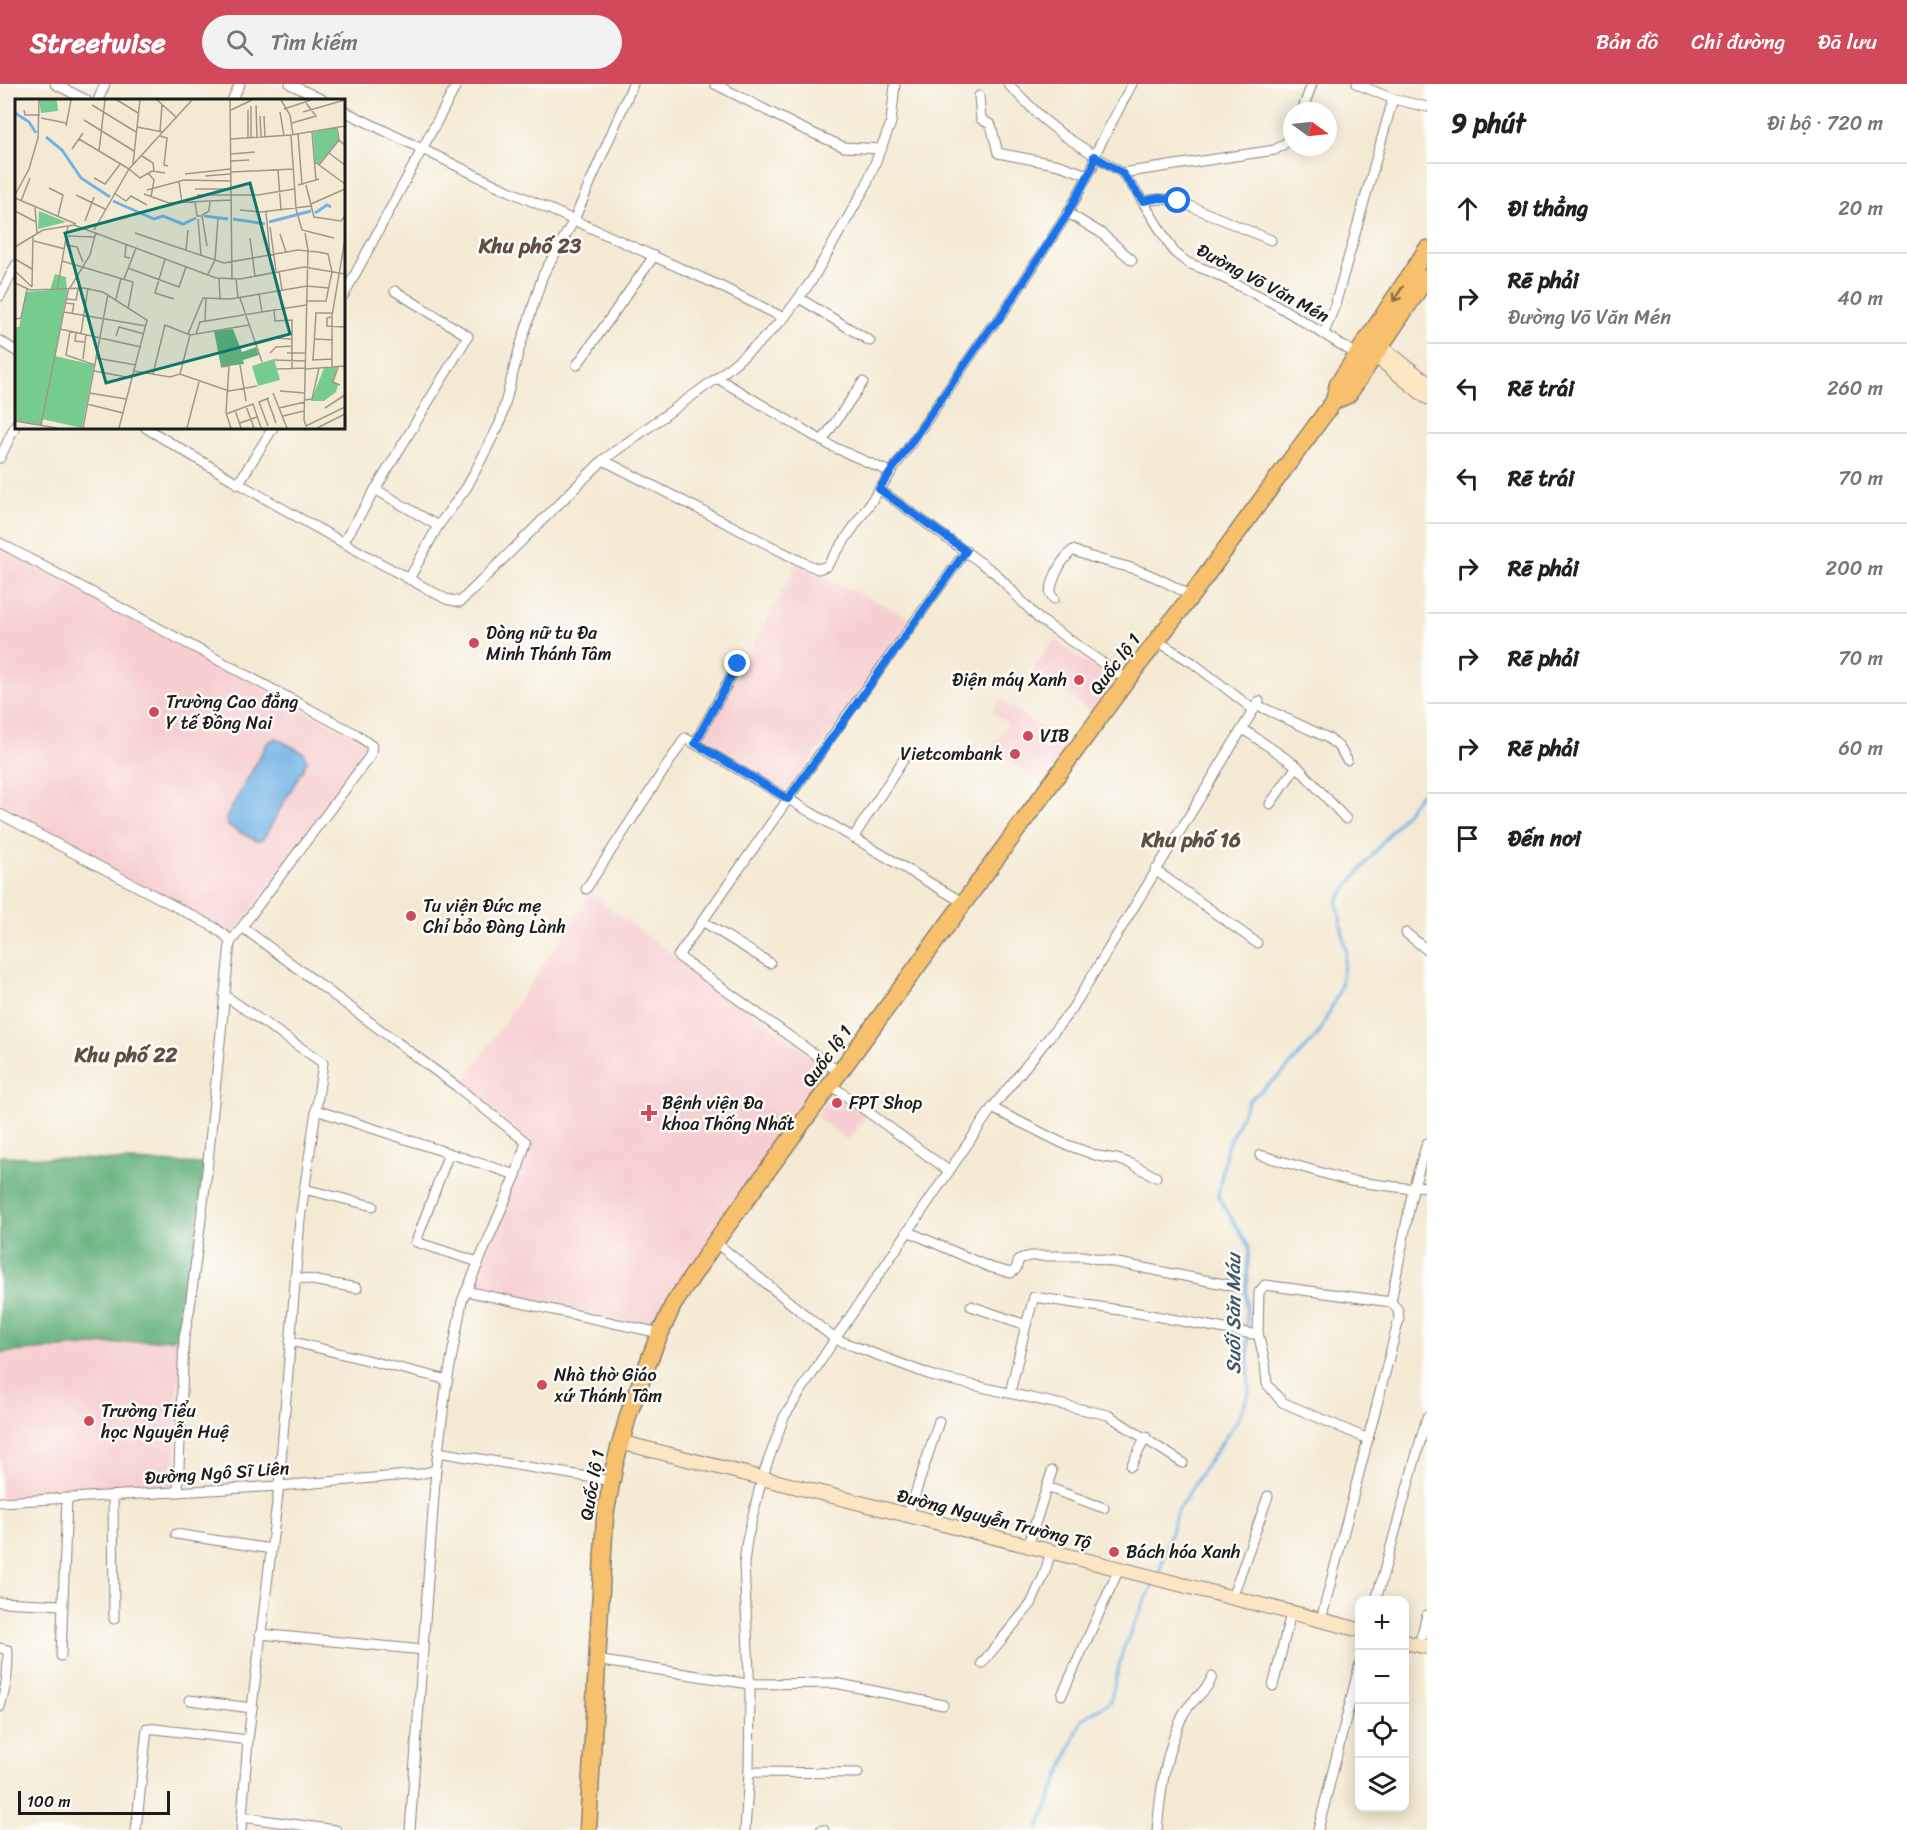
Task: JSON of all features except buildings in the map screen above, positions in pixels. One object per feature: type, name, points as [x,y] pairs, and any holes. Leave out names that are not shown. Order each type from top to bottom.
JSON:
[{"type":"highway","name":"Quốc lộ 1","points":[[1369,351],[1427,249]]},
{"type":"highway","name":"Quốc lộ 1","points":[[588,1830],[605,1516],[620,1442],[660,1333],[673,1305],[715,1242],[1334,401],[1338,384],[1369,351],[1427,277]]},
{"type":"main road","points":[[1369,351],[1427,383]]},
{"type":"main road","points":[[1369,351],[1427,397]]},
{"type":"main road","name":"Đường Nguyễn Trường Tộ","points":[[620,1442],[1355,1629]]},
{"type":"street","points":[[55,84],[84,99]]},
{"type":"street","points":[[98,99],[105,84]]},
{"type":"street","points":[[232,99],[240,84]]},
{"type":"street","points":[[290,84],[321,99]]},
{"type":"street","points":[[345,293],[457,84]]},
{"type":"street","points":[[409,579],[438,526],[467,487],[500,423],[519,350],[543,275],[574,220],[633,84]]},
{"type":"street","points":[[716,84],[736,89],[799,127],[844,147],[882,149]]},
{"type":"street","points":[[148,429],[238,484],[343,543],[446,599],[460,602],[603,460],[717,378],[759,344],[784,318],[813,280],[866,186],[891,123],[895,84]]},
{"type":"street","name":"Đường Võ Văn Mén","points":[[1008,84],[1043,119],[1063,135],[1122,173],[1143,201],[1174,252],[1188,263],[1212,272],[1275,304],[1324,333],[1369,351]]},
{"type":"street","points":[[603,460],[818,569],[827,566],[990,328],[999,319],[1068,213],[1088,175],[1094,156],[1132,84]]},
{"type":"street","points":[[1305,102],[1312,84]]},
{"type":"street","points":[[1357,84],[1394,99],[1427,107]]},
{"type":"street","points":[[979,96],[981,119],[991,125],[998,153],[1059,165],[1088,175]]},
{"type":"street","points":[[1324,333],[1335,305],[1394,99]]},
{"type":"street","points":[[345,112],[496,185],[784,318]]},
{"type":"street","points":[[1122,173],[1275,150],[1283,145]]},
{"type":"street","points":[[1143,201],[1160,198],[1178,201],[1271,240]]},
{"type":"street","points":[[1068,213],[1101,232],[1132,260]]},
{"type":"street","points":[[577,365],[654,256]]},
{"type":"street","points":[[0,296],[15,267]]},
{"type":"street","points":[[343,543],[468,336],[394,291]]},
{"type":"street","points":[[799,298],[870,341]]},
{"type":"street","points":[[0,341],[15,350]]},
{"type":"street","points":[[717,378],[822,441],[890,472]]},
{"type":"street","points":[[822,441],[863,382]]},
{"type":"street","points":[[0,458],[15,426]]},
{"type":"street","points":[[238,484],[272,429]]},
{"type":"street","points":[[375,489],[438,526]]},
{"type":"street","points":[[879,489],[995,573],[1038,618],[1127,680]]},
{"type":"street","points":[[0,543],[356,734],[372,746],[370,756],[230,943],[207,1171],[184,1338],[178,1492]]},
{"type":"street","points":[[1054,599],[1050,593],[1053,582],[1072,550],[1133,568],[1191,596]]},
{"type":"street","points":[[949,1171],[835,1078],[678,956],[966,551]]},
{"type":"street","points":[[1157,641],[1257,705],[1328,738],[1339,747],[1347,760]]},
{"type":"street","points":[[695,743],[738,664]]},
{"type":"street","points":[[745,1830],[749,1772],[749,1684],[744,1564],[747,1540],[762,1478],[784,1417],[834,1339],[992,1108],[1072,1009],[1257,705]]},
{"type":"street","points":[[1243,729],[1297,765],[1346,819]]},
{"type":"street","points":[[586,889],[684,738],[964,903]]},
{"type":"street","points":[[853,838],[907,753]]},
{"type":"street","points":[[1270,804],[1297,765]]},
{"type":"street","points":[[0,814],[214,927],[226,936],[230,943]]},
{"type":"street","points":[[1155,870],[1257,943]]},
{"type":"street","points":[[702,921],[770,963]]},
{"type":"street","points":[[242,927],[456,1086],[526,1142],[516,1175],[462,1301],[448,1380],[436,1470],[410,1830]]},
{"type":"street","points":[[1406,933],[1427,950]]},
{"type":"street","points":[[224,995],[323,1063],[304,1190],[279,1486],[248,1740],[241,1830]]},
{"type":"street","points":[[992,1108],[1062,1143],[1098,1156],[1132,1164],[1156,1177]]},
{"type":"street","points":[[316,1110],[516,1175]]},
{"type":"street","points":[[1391,1302],[1413,1188],[1427,1143]]},
{"type":"street","points":[[449,1153],[416,1242],[478,1262]]},
{"type":"street","points":[[1260,1155],[1350,1181],[1413,1188],[1427,1187]]},
{"type":"street","points":[[304,1190],[373,1206]]},
{"type":"street","points":[[908,1231],[989,1267],[1011,1273],[1016,1269],[1019,1259],[1030,1256],[1083,1256],[1234,1286]]},
{"type":"street","points":[[715,1242],[834,1339],[936,1377],[1108,1415],[1146,1437],[1183,1463]]},
{"type":"street","points":[[295,1277],[357,1288]]},
{"type":"street","points":[[1321,1620],[1368,1439],[1399,1319],[1398,1310],[1391,1302],[1265,1285],[1259,1292],[1255,1334],[1265,1363],[1267,1384],[1282,1402],[1368,1439]]},
{"type":"street","points":[[466,1291],[660,1333]]},
{"type":"street","points":[[1010,1393],[1034,1297],[1255,1334]]},
{"type":"street","points":[[970,1306],[1026,1325]]},
{"type":"street","points":[[291,1341],[448,1380]]},
{"type":"street","points":[[1377,1596],[1427,1417]]},
{"type":"street","points":[[908,1515],[939,1421]]},
{"type":"street","points":[[1131,1466],[1146,1437]]},
{"type":"street","points":[[438,1452],[612,1480]]},
{"type":"street","name":"Đường Ngô Sĩ Liên","points":[[0,1502],[279,1486],[420,1474],[436,1470]]},
{"type":"street","points":[[1028,1546],[1052,1472]]},
{"type":"street","points":[[1047,1487],[1104,1508]]},
{"type":"street","points":[[113,1496],[114,1619]]},
{"type":"street","points":[[1232,1598],[1268,1496]]},
{"type":"street","points":[[61,1656],[67,1498]]},
{"type":"street","points":[[176,1534],[271,1549]]},
{"type":"street","points":[[982,1663],[1031,1604],[1044,1575],[1051,1551]]},
{"type":"street","points":[[1062,1695],[1119,1569]]},
{"type":"street","points":[[0,1602],[62,1605]]},
{"type":"street","points":[[1273,1686],[1291,1613]]},
{"type":"street","points":[[1423,1646],[1427,1615]]},
{"type":"street","points":[[260,1634],[423,1650]]},
{"type":"street","points":[[0,1648],[8,1650],[6,1689],[0,1707]]},
{"type":"street","points":[[596,1660],[749,1684],[835,1683],[943,1705]]},
{"type":"street","points":[[1157,1830],[1161,1788],[1172,1739],[1186,1710],[1208,1686],[1212,1677]]},
{"type":"street","points":[[1318,1830],[1355,1679]]},
{"type":"street","points":[[189,1700],[252,1708]]},
{"type":"street","points":[[136,1830],[147,1728],[248,1740]]},
{"type":"street","points":[[749,1772],[858,1773]]},
{"type":"street","points":[[243,1817],[336,1830]]},
{"type":"shaded area","name":"Trường Cao đẳng Y tế Đồng Nai","points":[[0,547],[364,742],[368,747],[366,755],[231,937],[0,810]]},
{"type":"shaded area","points":[[797,564],[913,619],[787,794],[700,742]]},
{"type":"shaded area","name":"Điện máy Xanh","points":[[1055,639],[1115,685],[1094,714],[1033,669]]},
{"type":"shaded area","name":"VIB","points":[[1001,699],[1069,748],[1044,784],[991,748],[1008,724],[992,712]]},
{"type":"shaded area","name":"Bệnh viện Đa khoa Thống Nhất","points":[[588,892],[832,1072],[656,1328],[471,1288],[530,1142],[461,1086],[581,909]]},
{"type":"shaded area","name":"FPT Shop","points":[[833,1091],[866,1115],[848,1140],[815,1116]]},
{"type":"shaded area","name":"Trường Tiểu học Nguyễn Huệ","points":[[180,1338],[175,1488],[0,1499],[0,1353]]},
{"type":"green space","points":[[0,1156],[204,1164],[187,1307],[180,1338],[0,1353]]},
{"type":"water","points":[[276,738],[304,753],[307,762],[263,839],[257,841],[228,826],[226,818],[267,743]]},
{"type":"waterway","name":"Suối Săn Máu","points":[[1159,1574],[1176,1514],[1204,1468],[1239,1418],[1249,1393],[1246,1295],[1249,1247],[1218,1196],[1227,1147],[1249,1100],[1284,1072],[1319,1033],[1340,990],[1346,953],[1337,900],[1427,786]]},
{"type":"waterway","name":"Suối Săn Máu","points":[[1038,1830],[1082,1719],[1110,1702],[1123,1650],[1154,1583]]},
{"type":"place","name":"Dòng nữ tu Đa Minh Thánh Tâm","points":[[474,643]]},
{"type":"place","name":"Điện máy Xanh","points":[[1079,680]]},
{"type":"place","name":"Trường Cao đẳng Y tế Đồng Nai","points":[[154,712]]},
{"type":"place","name":"VIB","points":[[1028,736]]},
{"type":"place","name":"Vietcombank","points":[[1015,754]]},
{"type":"place","name":"Tu viện Đức mẹ Chỉ bảo Đàng Lành","points":[[411,916]]},
{"type":"place","name":"FPT Shop","points":[[837,1103]]},
{"type":"place","name":"Bệnh viện Đa khoa Thống Nhất","points":[[649,1113]]},
{"type":"place","name":"Nhà thờ Giáo xứ Thánh Tâm","points":[[542,1385]]},
{"type":"place","name":"Trường Tiểu học Nguyễn Huệ","points":[[89,1421]]},
{"type":"place","name":"Bách hóa Xanh","points":[[1114,1552]]},
{"type":"district","name":"Khu phố 23","points":[[530,246]]},
{"type":"district","name":"Khu phố 16","points":[[1191,840]]},
{"type":"district","name":"Khu phố 22","points":[[126,1055]]},
{"type":"route","points":[[738,664],[695,743],[788,799],[966,551],[879,489],[990,328],[999,319],[1068,213],[1093,166],[1094,156],[1122,173],[1143,201],[1160,198],[1178,201]]}]
